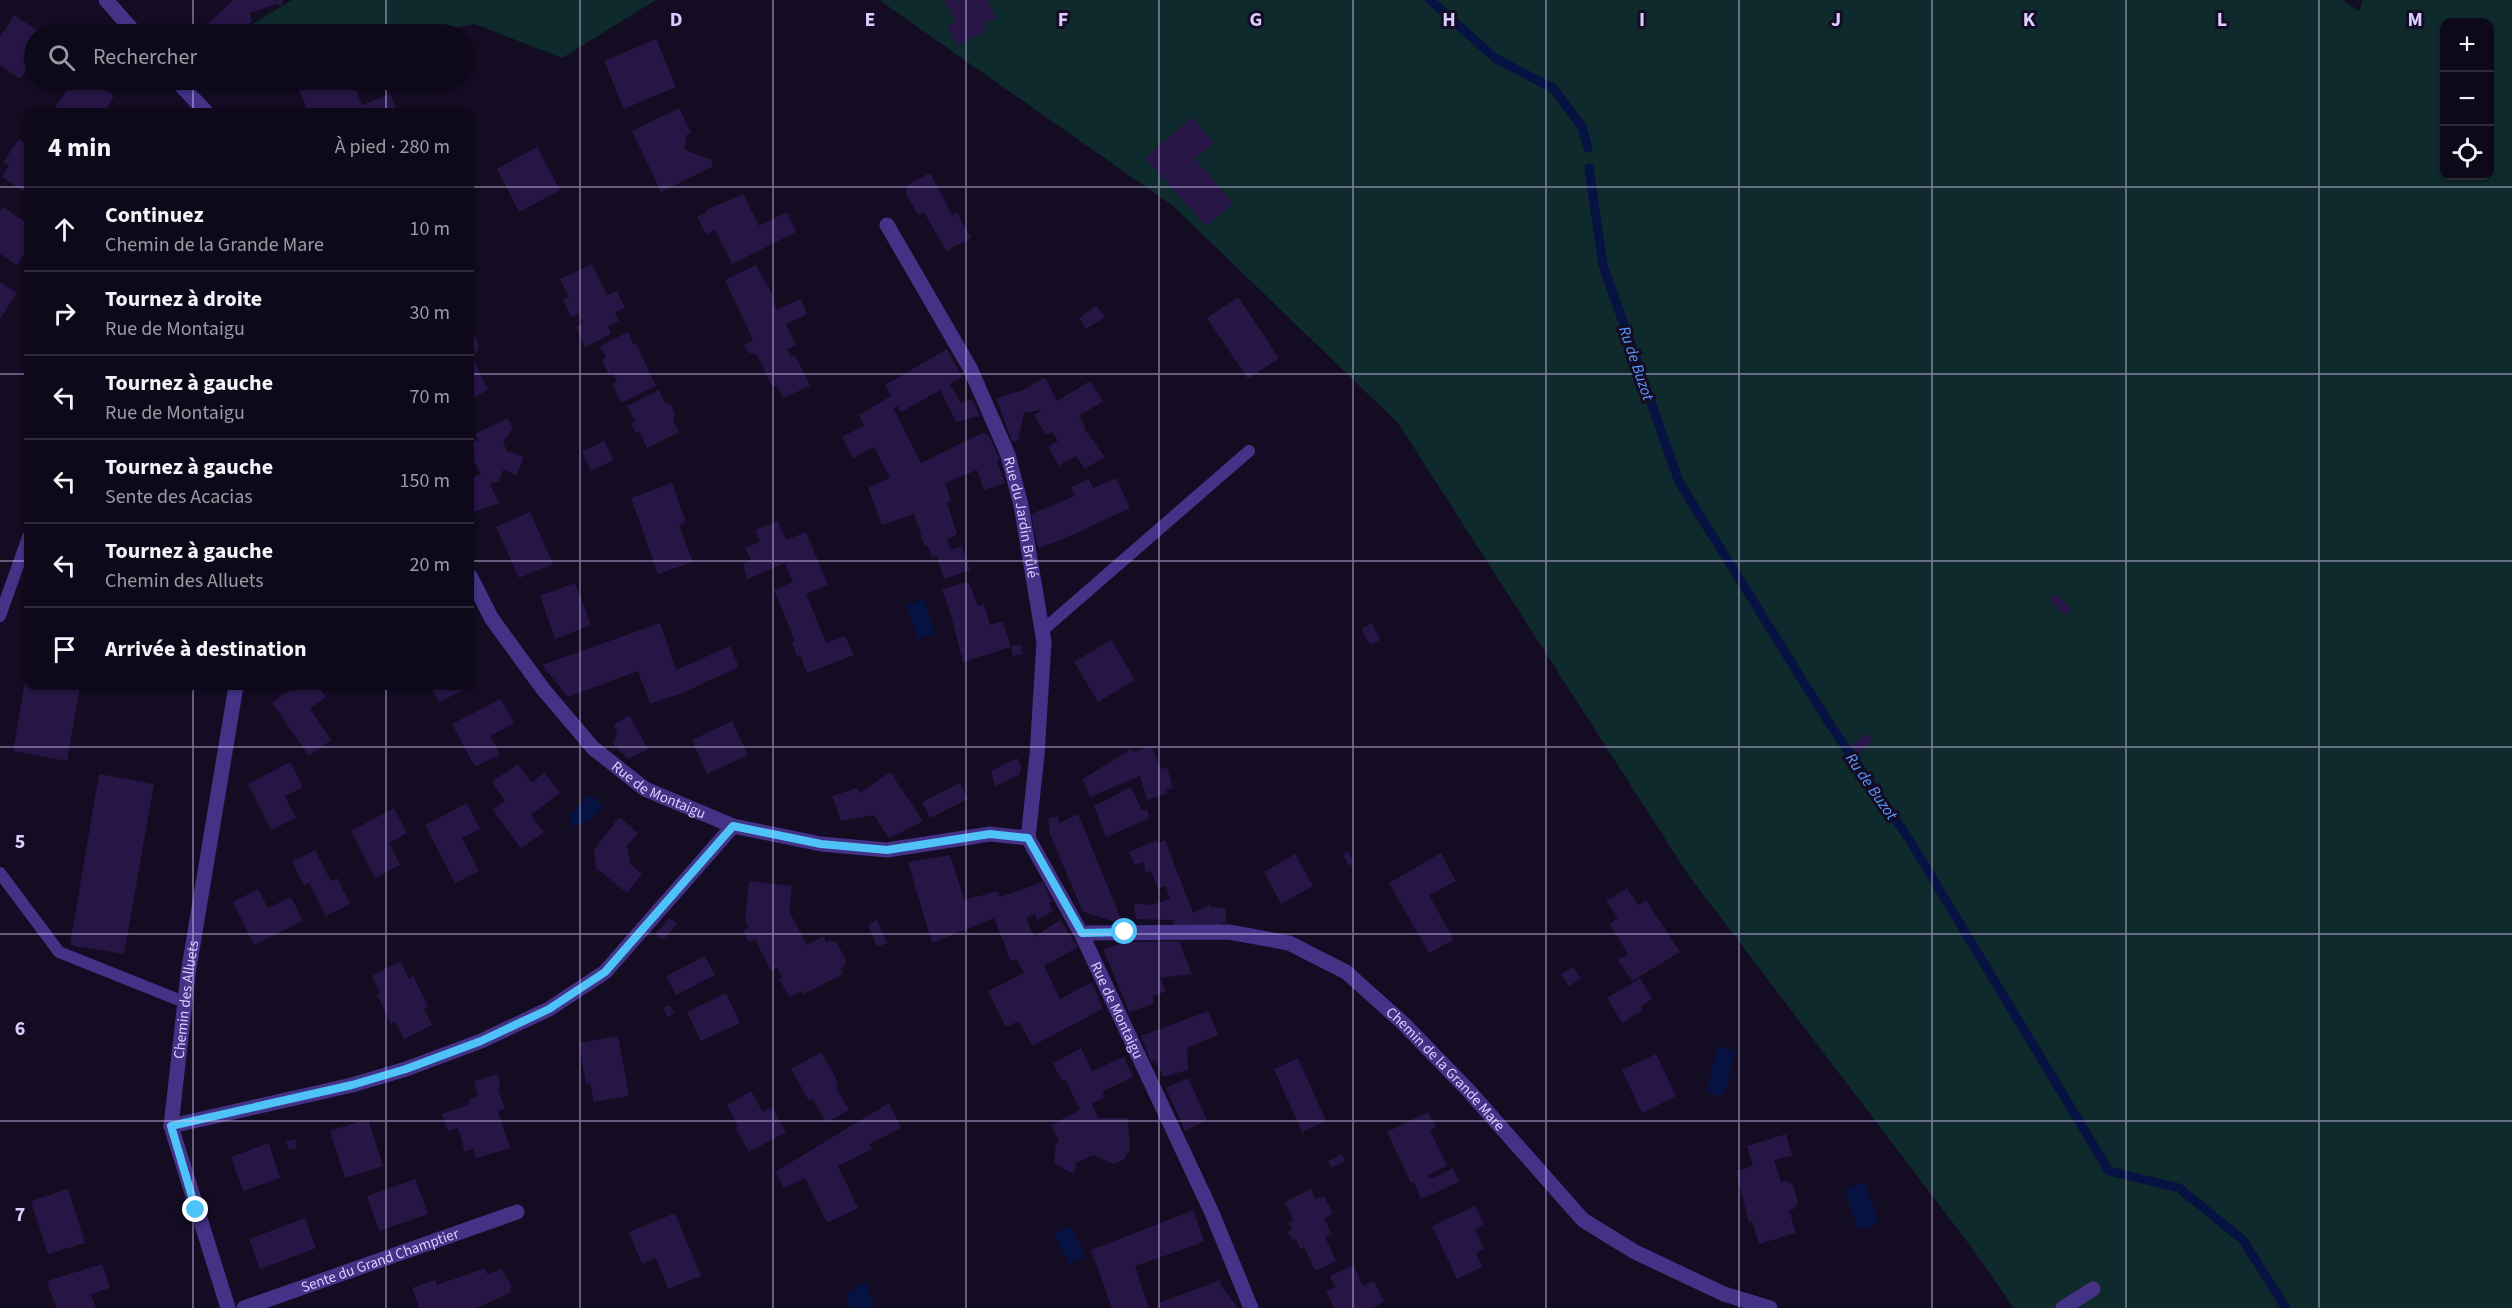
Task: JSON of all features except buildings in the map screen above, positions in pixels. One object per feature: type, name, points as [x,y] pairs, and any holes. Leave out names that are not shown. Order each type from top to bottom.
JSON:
[{"type":"street","points":[[106,0],[127,24]]},
{"type":"street","points":[[184,90],[199,108]]},
{"type":"street","name":"Rue du Jardin Brûlé","points":[[887,225],[970,368],[1008,455],[1021,505],[1043,630],[1037,755],[1028,838]]},
{"type":"street","name":"Rue de Montaigu","points":[[474,584],[492,619],[543,689],[593,748],[645,789],[733,826],[821,844],[887,850],[990,834],[1028,838],[1082,933],[1212,1213],[1251,1308]]},
{"type":"street","name":"Chemin des Alluets","points":[[228,1308],[171,1126],[184,1002],[235,690]]},
{"type":"street","points":[[171,1126],[352,1085],[406,1069],[481,1041],[549,1009],[605,972],[733,826]]},
{"type":"street","name":"Chemin de la Grande Mare","points":[[1082,933],[1229,932],[1289,943],[1346,972],[1404,1023],[1469,1091],[1583,1220],[1655,1262],[1724,1294],[1770,1308]]},
{"type":"street","name":"Sente du Grand Champtier","points":[[244,1308],[517,1212]]},
{"type":"street","points":[[2063,1308],[2093,1288]]},
{"type":"lane","points":[[1043,630],[1249,451]]},
{"type":"lane","points":[[0,616],[24,548]]},
{"type":"lane","points":[[0,873],[59,952],[184,1002]]},
{"type":"green space","points":[[292,0],[656,0],[562,58],[475,24],[252,24]]},
{"type":"green space","points":[[879,0],[2343,0],[2359,11],[2363,0],[2512,0],[2512,1308],[2014,1308],[1972,1248],[1689,876],[1398,423],[1173,206]]},
{"type":"shaded area","points":[[924,599],[935,633],[918,639],[907,605]]},
{"type":"shaded area","points":[[590,794],[603,806],[591,820],[573,827],[568,816]]},
{"type":"shaded area","points":[[1718,1046],[1735,1051],[1725,1092],[1719,1096],[1710,1093],[1707,1089]]},
{"type":"shaded area","points":[[1865,1182],[1879,1223],[1858,1230],[1844,1189]]},
{"type":"shaded area","points":[[1071,1226],[1085,1257],[1069,1264],[1054,1234]]},
{"type":"shaded area","points":[[866,1282],[874,1308],[851,1308],[846,1293]]},
{"type":"waterway","name":"Ru de Buzot","points":[[1430,0],[1495,58],[1554,89],[1582,127],[1588,148]]},
{"type":"waterway","name":"Ru de Buzot","points":[[1589,168],[1603,265],[1679,482],[1831,726],[1909,839],[2109,1171],[2179,1188],[2243,1240],[2286,1308]]},
{"type":"route","points":[[196,1210],[171,1126],[352,1085],[406,1069],[481,1041],[549,1009],[605,972],[733,826],[821,844],[887,850],[990,834],[1028,838],[1082,933],[1125,932]]}]
